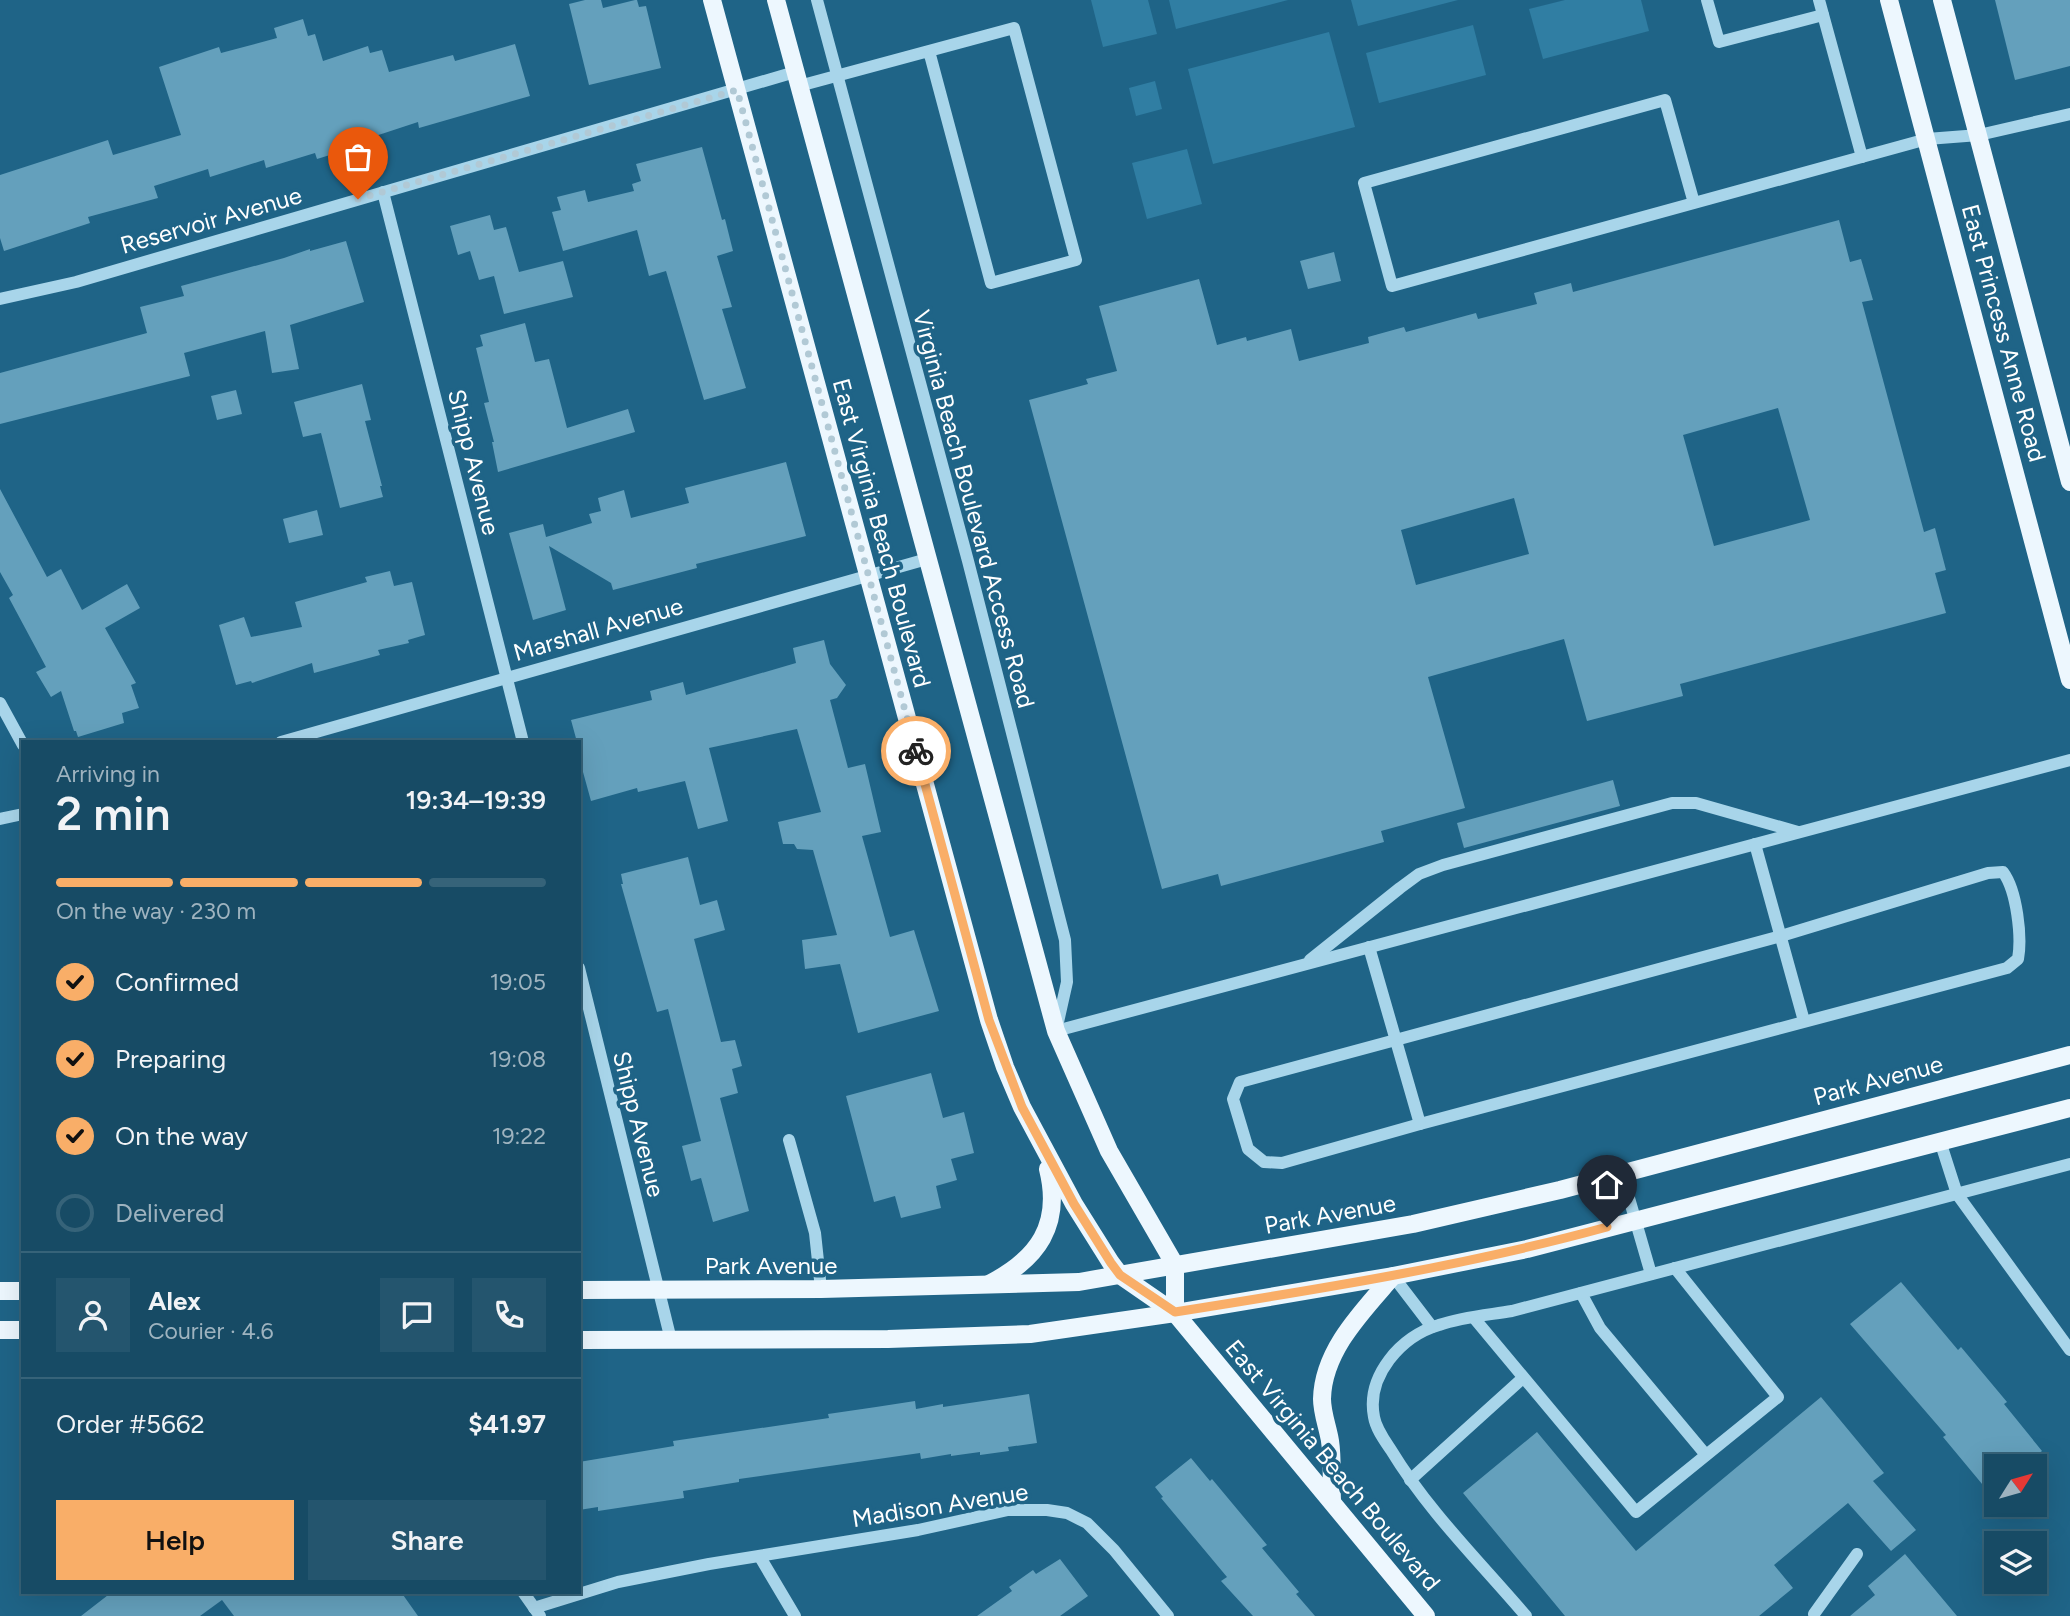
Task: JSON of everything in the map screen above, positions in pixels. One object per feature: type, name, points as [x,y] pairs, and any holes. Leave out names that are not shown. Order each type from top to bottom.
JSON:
[{"type":"main road","name":"East Virginia Beach Boulevard","points":[[712,0],[989,1020],[1005,1067],[1074,1204],[1120,1275],[1175,1312],[1426,1616]]},
{"type":"main road","name":"East Virginia Beach Boulevard","points":[[776,0],[1056,1031],[1109,1151],[1175,1265]]},
{"type":"main road","name":"East Princess Anne Road","points":[[1889,0],[2070,680]]},
{"type":"main road","name":"East Princess Anne Road","points":[[1942,0],[2066,449],[2070,482]]},
{"type":"main road","name":"Park Avenue","points":[[581,1290],[984,1287],[1079,1283],[1413,1224],[1622,1174],[2070,1055]]},
{"type":"main road","points":[[581,1340],[888,1339],[1030,1334],[1175,1312],[1393,1276],[1527,1249],[2070,1108]]},
{"type":"main road","points":[[984,1287],[1009,1274],[1043,1239],[1052,1216],[1053,1190],[1041,1142]]},
{"type":"main road","points":[[1175,1265],[1175,1312]]},
{"type":"main road","points":[[1332,1500],[1331,1444],[1322,1400],[1325,1374],[1332,1356],[1360,1315],[1393,1276]]},
{"type":"main road","points":[[0,1292],[21,1291]]},
{"type":"main road","points":[[0,1330],[21,1330]]},
{"type":"street","name":"Virginia Beach Boulevard Access Road","points":[[817,0],[964,547],[1065,940],[1067,982],[1056,1031]]},
{"type":"street","points":[[1707,0],[1719,42],[1823,15]]},
{"type":"street","points":[[1819,0],[1861,157]]},
{"type":"street","name":"Reservoir Avenue","points":[[0,299],[76,282],[737,90],[797,79],[837,76],[929,51],[1014,28],[1076,260],[991,283],[929,51]]},
{"type":"street","points":[[1694,203],[1665,100],[1364,183],[1392,286],[1927,139],[1979,135],[2070,114]]},
{"type":"street","name":"Shipp Avenue","points":[[383,192],[523,740]]},
{"type":"street","name":"Marshall Avenue","points":[[288,740],[927,559]]},
{"type":"street","points":[[0,703],[21,741]]},
{"type":"street","points":[[1056,1031],[2070,760]]},
{"type":"street","points":[[1306,964],[1419,874],[1443,865],[1672,803],[1696,803],[1798,832]]},
{"type":"street","points":[[0,818],[21,814]]},
{"type":"street","points":[[1755,844],[1804,1021]]},
{"type":"street","points":[[2003,872],[2011,883],[2021,946],[2018,959],[2007,968],[1804,1021],[1282,1163],[1264,1162],[1248,1149],[1233,1099],[1240,1082],[1781,936],[1988,873],[2003,872]]},
{"type":"street","points":[[1369,947],[1420,1124]]},
{"type":"street","name":"Shipp Avenue","points":[[581,976],[671,1340]]},
{"type":"street","points":[[789,1140],[815,1234],[821,1289]]},
{"type":"street","points":[[1940,1141],[1957,1194],[2070,1350]]},
{"type":"street","points":[[1526,1616],[1409,1480],[1374,1418],[1374,1394],[1380,1373],[1389,1359],[1413,1337],[1432,1327],[1512,1311],[2070,1164]]},
{"type":"street","points":[[1622,1174],[1651,1274]]},
{"type":"street","points":[[1474,1318],[1636,1512],[1778,1397],[1675,1268]]},
{"type":"street","points":[[1393,1276],[1432,1327]]},
{"type":"street","points":[[1581,1293],[1600,1328],[1706,1455]]},
{"type":"street","points":[[1409,1480],[1524,1378]]},
{"type":"street","name":"Madison Avenue","points":[[537,1612],[618,1582],[709,1564],[918,1530],[1008,1510],[1057,1511],[1087,1523],[1114,1550],[1168,1616]]},
{"type":"street","points":[[1813,1615],[1857,1554]]},
{"type":"street","points":[[760,1557],[795,1616]]},
{"type":"street","points":[[524,1594],[537,1612]]},
{"type":"shaded area","points":[[1091,0],[1148,0],[1157,34],[1103,47]]},
{"type":"shaded area","points":[[1169,0],[1288,0],[1176,29]]},
{"type":"shaded area","points":[[1351,0],[1458,0],[1358,26]]},
{"type":"shaded area","points":[[1565,0],[1641,0],[1649,31],[1543,59],[1529,9]]},
{"type":"shaded area","points":[[1473,25],[1486,75],[1379,103],[1366,53]]},
{"type":"shaded area","points":[[1329,32],[1355,127],[1213,164],[1188,69]]},
{"type":"shaded area","points":[[1155,81],[1162,109],[1136,116],[1129,88]]},
{"type":"shaded area","points":[[1187,149],[1202,204],[1147,219],[1132,163]]},
{"type":"building","points":[[601,0],[603,8],[635,0],[639,7],[646,6],[661,68],[589,85],[569,4]]},
{"type":"building","points":[[1995,0],[2070,0],[2070,66],[2015,80]]},
{"type":"building","points":[[303,19],[308,36],[315,34],[323,61],[368,46],[370,53],[382,50],[389,72],[453,55],[455,61],[515,44],[530,96],[419,128],[418,122],[342,147],[343,151],[317,159],[315,153],[266,168],[264,160],[210,177],[208,169],[154,186],[158,198],[88,217],[90,223],[4,251],[0,238],[0,175],[108,140],[113,155],[181,135],[159,67],[219,47],[221,53],[277,38],[274,28]]},
{"type":"building","points":[[702,147],[733,251],[717,256],[732,307],[722,309],[746,388],[704,400],[666,271],[649,276],[637,230],[563,251],[552,212],[561,210],[557,197],[585,190],[588,202],[634,191],[632,184],[641,181],[636,164]]},
{"type":"building","points":[[490,215],[494,230],[506,227],[519,272],[563,261],[573,297],[504,314],[494,276],[479,280],[470,251],[458,255],[450,226]]},
{"type":"building","points":[[1839,220],[1850,262],[1861,259],[1873,300],[1862,302],[1924,532],[1935,528],[1946,570],[1935,573],[1946,613],[1680,684],[1683,696],[1587,721],[1564,639],[1428,677],[1465,808],[1381,831],[1384,842],[1221,886],[1218,874],[1162,889],[1029,400],[1088,384],[1086,379],[1117,371],[1099,306],[1199,279],[1217,345],[1246,337],[1247,341],[1291,329],[1299,361],[1369,343],[1368,337],[1404,327],[1406,332],[1476,313],[1478,319],[1537,304],[1534,293],[1571,283],[1573,292]],"holes":[[[1778,408],[1810,520],[1714,546],[1683,435]],[[1514,498],[1529,554],[1416,585],[1401,530]]]},
{"type":"building","points":[[346,241],[364,302],[290,325],[299,369],[272,373],[265,331],[184,353],[190,376],[0,424],[0,373],[147,333],[140,307],[184,296],[181,286]]},
{"type":"building","points":[[1334,252],[1341,281],[1308,289],[1300,261]]},
{"type":"building","points":[[525,323],[535,362],[549,359],[567,428],[628,409],[635,432],[498,472],[484,403],[489,402],[476,348],[483,346],[480,335]]},
{"type":"building","points":[[362,384],[371,420],[365,421],[383,497],[340,508],[321,433],[303,437],[294,402]]},
{"type":"building","points":[[236,390],[242,414],[217,420],[211,396]]},
{"type":"building","points":[[786,462],[806,536],[696,564],[697,568],[613,590],[611,583],[549,546],[566,610],[533,620],[509,533],[543,524],[546,537],[592,523],[589,514],[601,511],[598,498],[624,490],[631,518],[689,503],[685,488]]},
{"type":"building","points":[[0,489],[47,577],[61,569],[82,610],[127,584],[140,608],[105,628],[136,683],[131,685],[139,708],[122,713],[124,723],[78,737],[61,691],[51,697],[36,672],[46,667],[9,598],[13,595],[0,572]]},
{"type":"building","points":[[317,510],[323,535],[289,543],[283,519]]},
{"type":"building","points":[[390,571],[394,586],[412,582],[425,635],[408,640],[409,643],[378,650],[380,655],[314,673],[312,663],[252,683],[251,681],[236,685],[219,625],[244,617],[251,637],[302,627],[295,602],[367,582],[365,577]]},
{"type":"building","points":[[824,640],[830,664],[846,685],[837,698],[830,700],[848,768],[865,764],[881,832],[862,836],[890,937],[914,930],[939,1011],[858,1033],[840,964],[805,969],[802,940],[837,935],[813,850],[797,849],[794,844],[783,844],[778,822],[821,812],[797,729],[709,748],[728,821],[698,829],[685,781],[638,792],[637,788],[591,801],[581,772],[581,740],[576,740],[571,720],[652,700],[650,691],[683,682],[686,695],[796,663],[793,648]]},
{"type":"building","points":[[1613,780],[1620,806],[1464,848],[1457,823]]},
{"type":"building","points":[[688,857],[700,905],[717,900],[725,930],[694,939],[721,1042],[735,1040],[742,1066],[732,1069],[738,1093],[720,1098],[749,1211],[713,1222],[701,1178],[691,1181],[682,1146],[701,1141],[668,1009],[657,1012],[621,884],[621,874]]},
{"type":"building","points":[[931,1073],[943,1118],[964,1112],[974,1153],[951,1159],[957,1180],[936,1186],[941,1208],[901,1218],[895,1196],[874,1202],[846,1096]]},
{"type":"building","points":[[1901,1282],[1958,1350],[1961,1347],[2007,1402],[2004,1404],[2042,1451],[2038,1454],[1984,1454],[1984,1486],[1943,1437],[1946,1435],[1850,1324]]},
{"type":"building","points":[[1029,1394],[1037,1443],[980,1455],[980,1452],[921,1459],[920,1453],[739,1479],[739,1482],[683,1491],[684,1498],[598,1511],[598,1507],[581,1510],[581,1462],[674,1446],[673,1441],[829,1418],[828,1414],[915,1401],[916,1409],[943,1404],[943,1407]]},
{"type":"building","points":[[1821,1397],[1884,1473],[1873,1481],[1916,1530],[1891,1551],[1848,1503],[1774,1565],[1793,1588],[1759,1616],[1565,1616],[1463,1493],[1537,1432],[1636,1551]]},
{"type":"building","points":[[1191,1458],[1267,1545],[1262,1548],[1299,1592],[1296,1594],[1315,1616],[1253,1616],[1221,1581],[1227,1577],[1161,1498],[1163,1497],[1155,1487]]},
{"type":"building","points":[[1905,1554],[1957,1616],[1850,1616],[1875,1595],[1868,1586]]},
{"type":"building","points":[[1060,1559],[1088,1596],[1060,1616],[977,1616],[1012,1591],[1009,1587],[1033,1570],[1036,1574]]},
{"type":"building","points":[[109,1594],[402,1594],[418,1616],[234,1616],[222,1600],[200,1616],[81,1616]]},
{"type":"way so far","points":[[358,199],[737,90],[916,751]]},
{"type":"route","points":[[916,751],[989,1020],[1005,1067],[1022,1107],[1074,1204],[1120,1275],[1175,1312],[1393,1276],[1527,1249],[1607,1227]]}]
